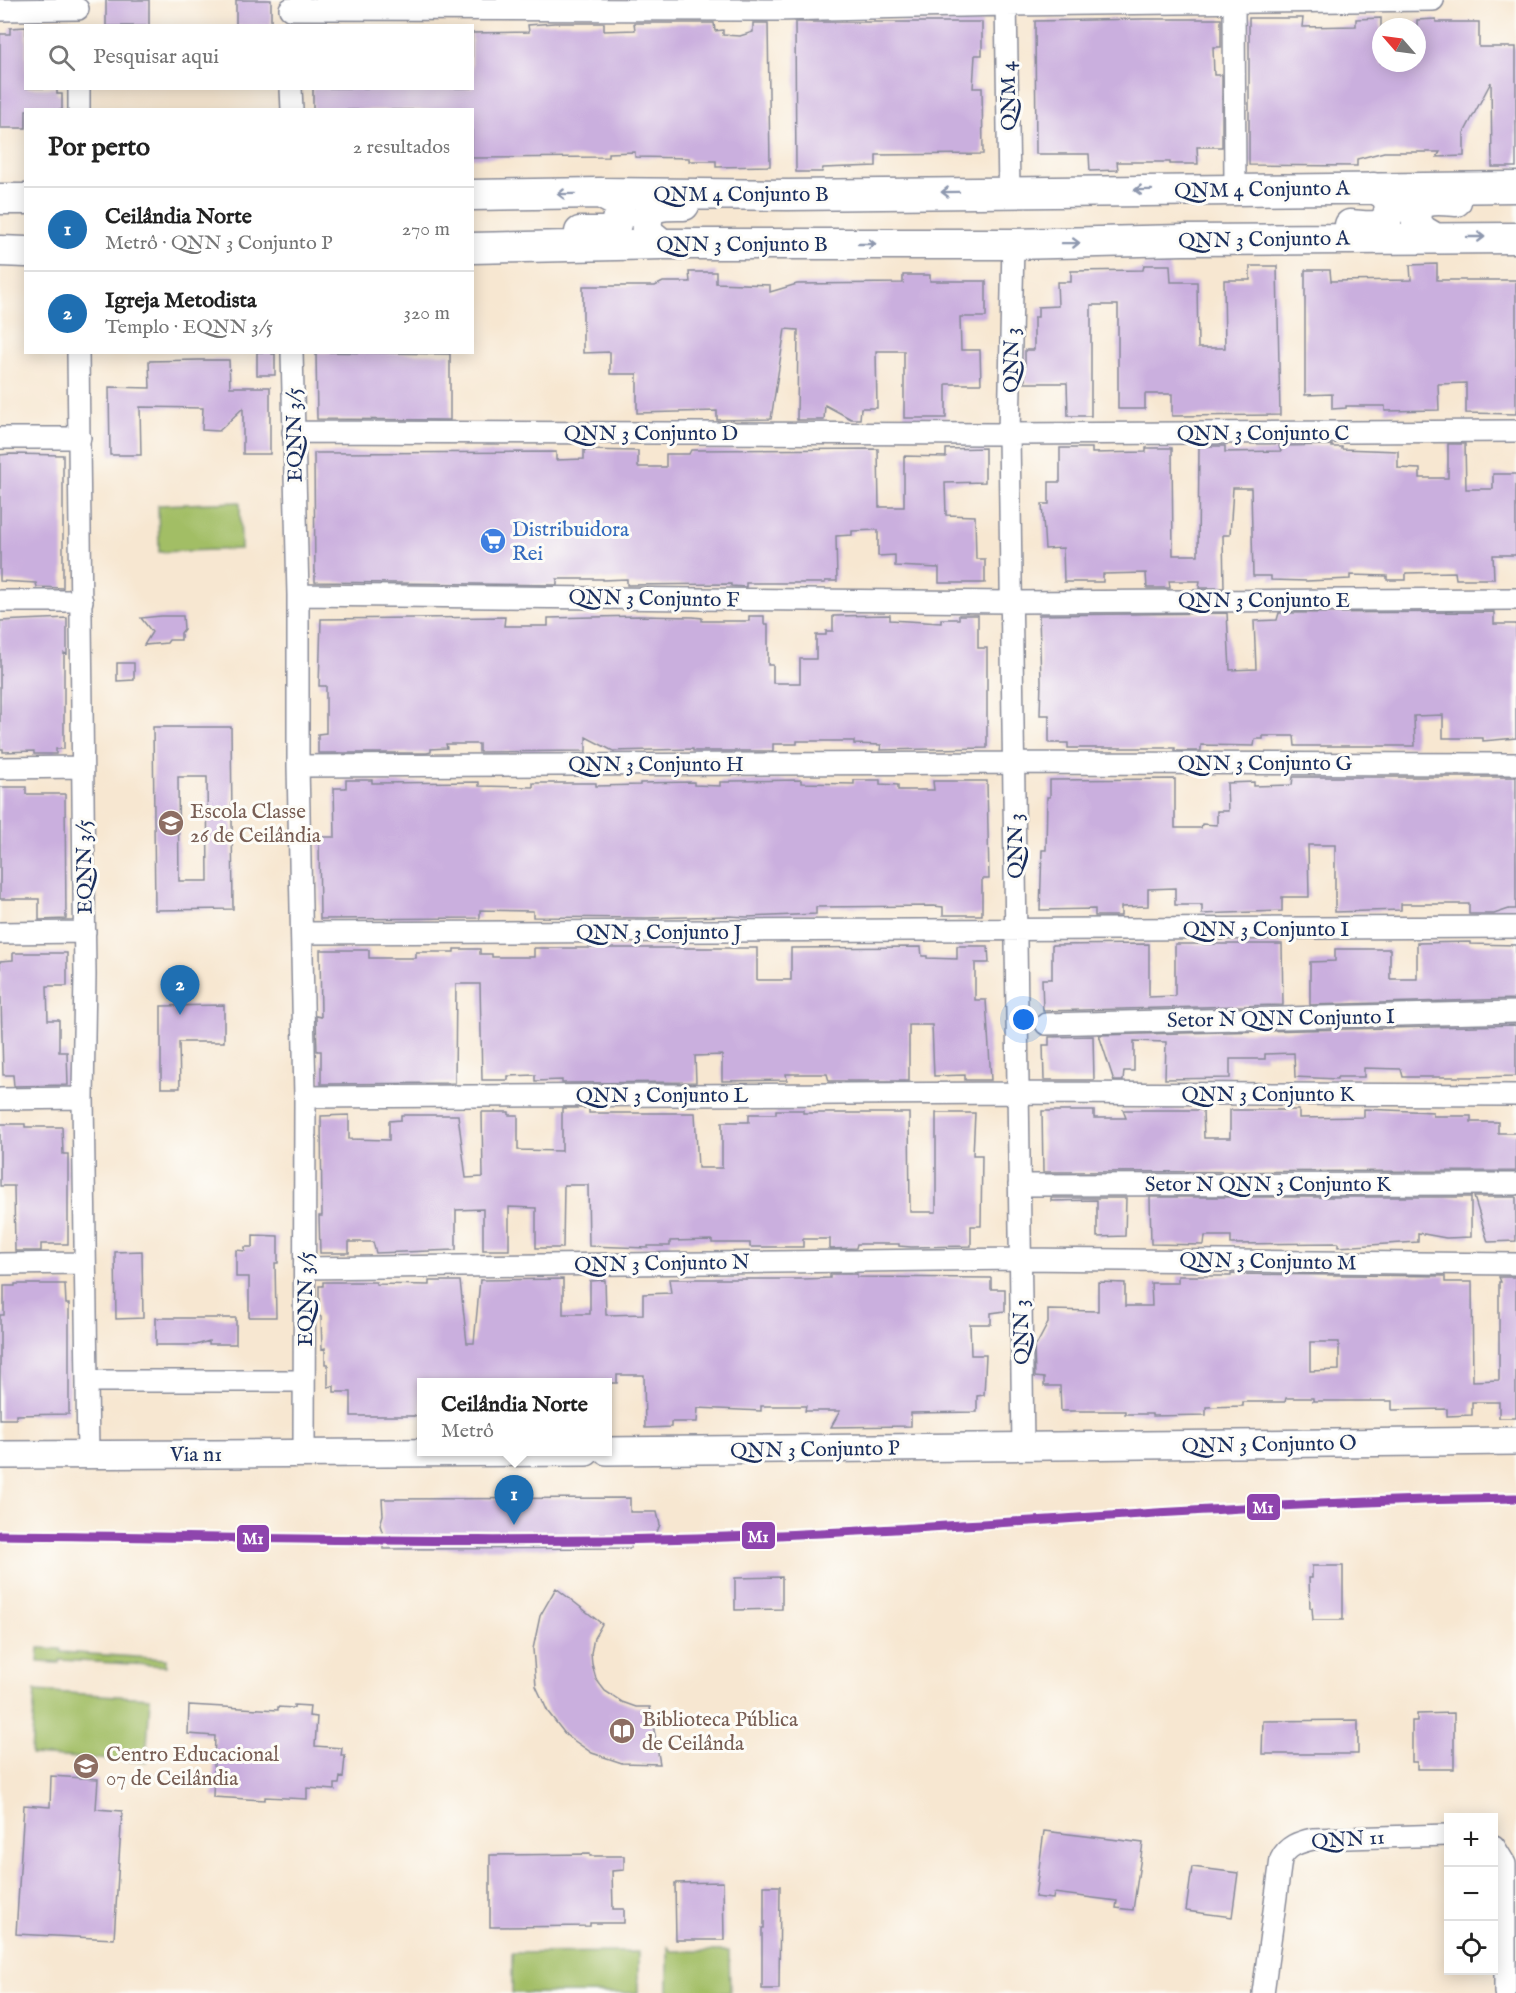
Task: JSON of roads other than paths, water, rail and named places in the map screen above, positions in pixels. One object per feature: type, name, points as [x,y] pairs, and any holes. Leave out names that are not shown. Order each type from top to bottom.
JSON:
[{"type":"main road","name":"QNM 4 Conjunto A","points":[[1009,192],[1516,187]]},
{"type":"main road","points":[[1183,240],[1265,226],[1379,225],[1385,221],[1390,205],[1384,194],[1373,188]]},
{"type":"main road","name":"QNM 4 Conjunto B","points":[[474,195],[1009,192]]},
{"type":"main road","points":[[474,233],[605,232],[615,227],[620,210],[615,201],[600,194]]},
{"type":"main road","points":[[662,244],[647,232],[646,223],[651,211],[662,205],[779,206],[836,194]]},
{"type":"main road","points":[[0,199],[24,199]]},
{"type":"main road","points":[[1433,237],[1417,224],[1416,215],[1421,205],[1430,200],[1516,203]]},
{"type":"main road","name":"QNN 3 Conjunto A","points":[[1012,244],[1516,237]]},
{"type":"main road","name":"QNN 3 Conjunto B","points":[[474,248],[662,244],[1012,244]]},
{"type":"main road","points":[[0,251],[24,252]]},
{"type":"street","points":[[290,12],[777,10],[1006,2],[1432,0]]},
{"type":"street","name":"QNM 4","points":[[1006,2],[1009,192]]},
{"type":"street","points":[[1234,2],[1235,189]]},
{"type":"street","points":[[0,10],[78,11]]},
{"type":"street","points":[[79,90],[79,108]]},
{"type":"street","points":[[291,90],[292,108]]},
{"type":"street","name":"QNN 3","points":[[1012,244],[1011,602],[1023,1447]]},
{"type":"street","name":"EQNN 3/5","points":[[78,354],[85,932],[84,1263],[88,1455]]},
{"type":"street","name":"EQNN 3/5","points":[[292,354],[305,1097],[304,1453]]},
{"type":"street","name":"QNN 3 Conjunto C","points":[[1010,434],[1516,431]]},
{"type":"street","name":"QNN 3 Conjunto D","points":[[293,432],[1010,434]]},
{"type":"street","points":[[0,438],[80,438]]},
{"type":"street","name":"QNN 3 Conjunto F","points":[[298,595],[1011,602]]},
{"type":"street","name":"QNN 3 Conjunto E","points":[[1011,602],[1516,599]]},
{"type":"street","points":[[0,602],[82,601]]},
{"type":"street","name":"QNN 3 Conjunto H","points":[[298,766],[1014,763]]},
{"type":"street","name":"QNN 3 Conjunto G","points":[[1014,763],[1516,764]]},
{"type":"street","points":[[0,768],[82,767]]},
{"type":"street","name":"QNN 3 Conjunto I","points":[[1015,931],[1516,927]]},
{"type":"street","name":"QNN 3 Conjunto J","points":[[302,933],[1015,931]]},
{"type":"street","points":[[0,933],[85,932]]},
{"type":"street","name":"Setor N QNN Conjunto I","points":[[1046,1024],[1516,1012]]},
{"type":"street","name":"QNN 3 Conjunto K","points":[[1019,1093],[1516,1095]]},
{"type":"street","name":"QNN 3 Conjunto L","points":[[305,1097],[1019,1093]]},
{"type":"street","points":[[0,1099],[83,1098]]},
{"type":"street","name":"Setor N QNN 3 Conjunto K","points":[[1019,1185],[1516,1184]]},
{"type":"street","name":"QNN 3 Conjunto N","points":[[304,1268],[1019,1259]]},
{"type":"street","name":"QNN 3 Conjunto M","points":[[1019,1259],[1516,1264]]},
{"type":"street","points":[[0,1264],[84,1263]]},
{"type":"street","points":[[88,1381],[304,1381]]},
{"type":"street","name":"QNN 3 Conjunto O","points":[[1023,1447],[1516,1441]]},
{"type":"street","name":"QNN 3 Conjunto P","points":[[612,1451],[1023,1447]]},
{"type":"street","points":[[304,1453],[417,1453]]},
{"type":"street","name":"Via n1","points":[[0,1455],[304,1453]]},
{"type":"street","name":"QNN 11","points":[[1263,1993],[1281,1859],[1287,1850],[1303,1841],[1313,1839],[1444,1835]]},
{"type":"street","points":[[1498,1853],[1504,1864],[1505,1993]]},
{"type":"place","name":"Distribuidora Rei","points":[[493,541]]},
{"type":"place","name":"Escola Classe 26 de Ceilândia","points":[[171,823]]},
{"type":"place","name":"Igreja Metodista","points":[[180,1015]]},
{"type":"place","name":"Ceilândia Norte","points":[[514,1525]]},
{"type":"place","name":"Biblioteca Pública de Ceilânda","points":[[622,1731]]},
{"type":"place","name":"Centro Educacional 07 de Ceilândia","points":[[86,1766]]}]
